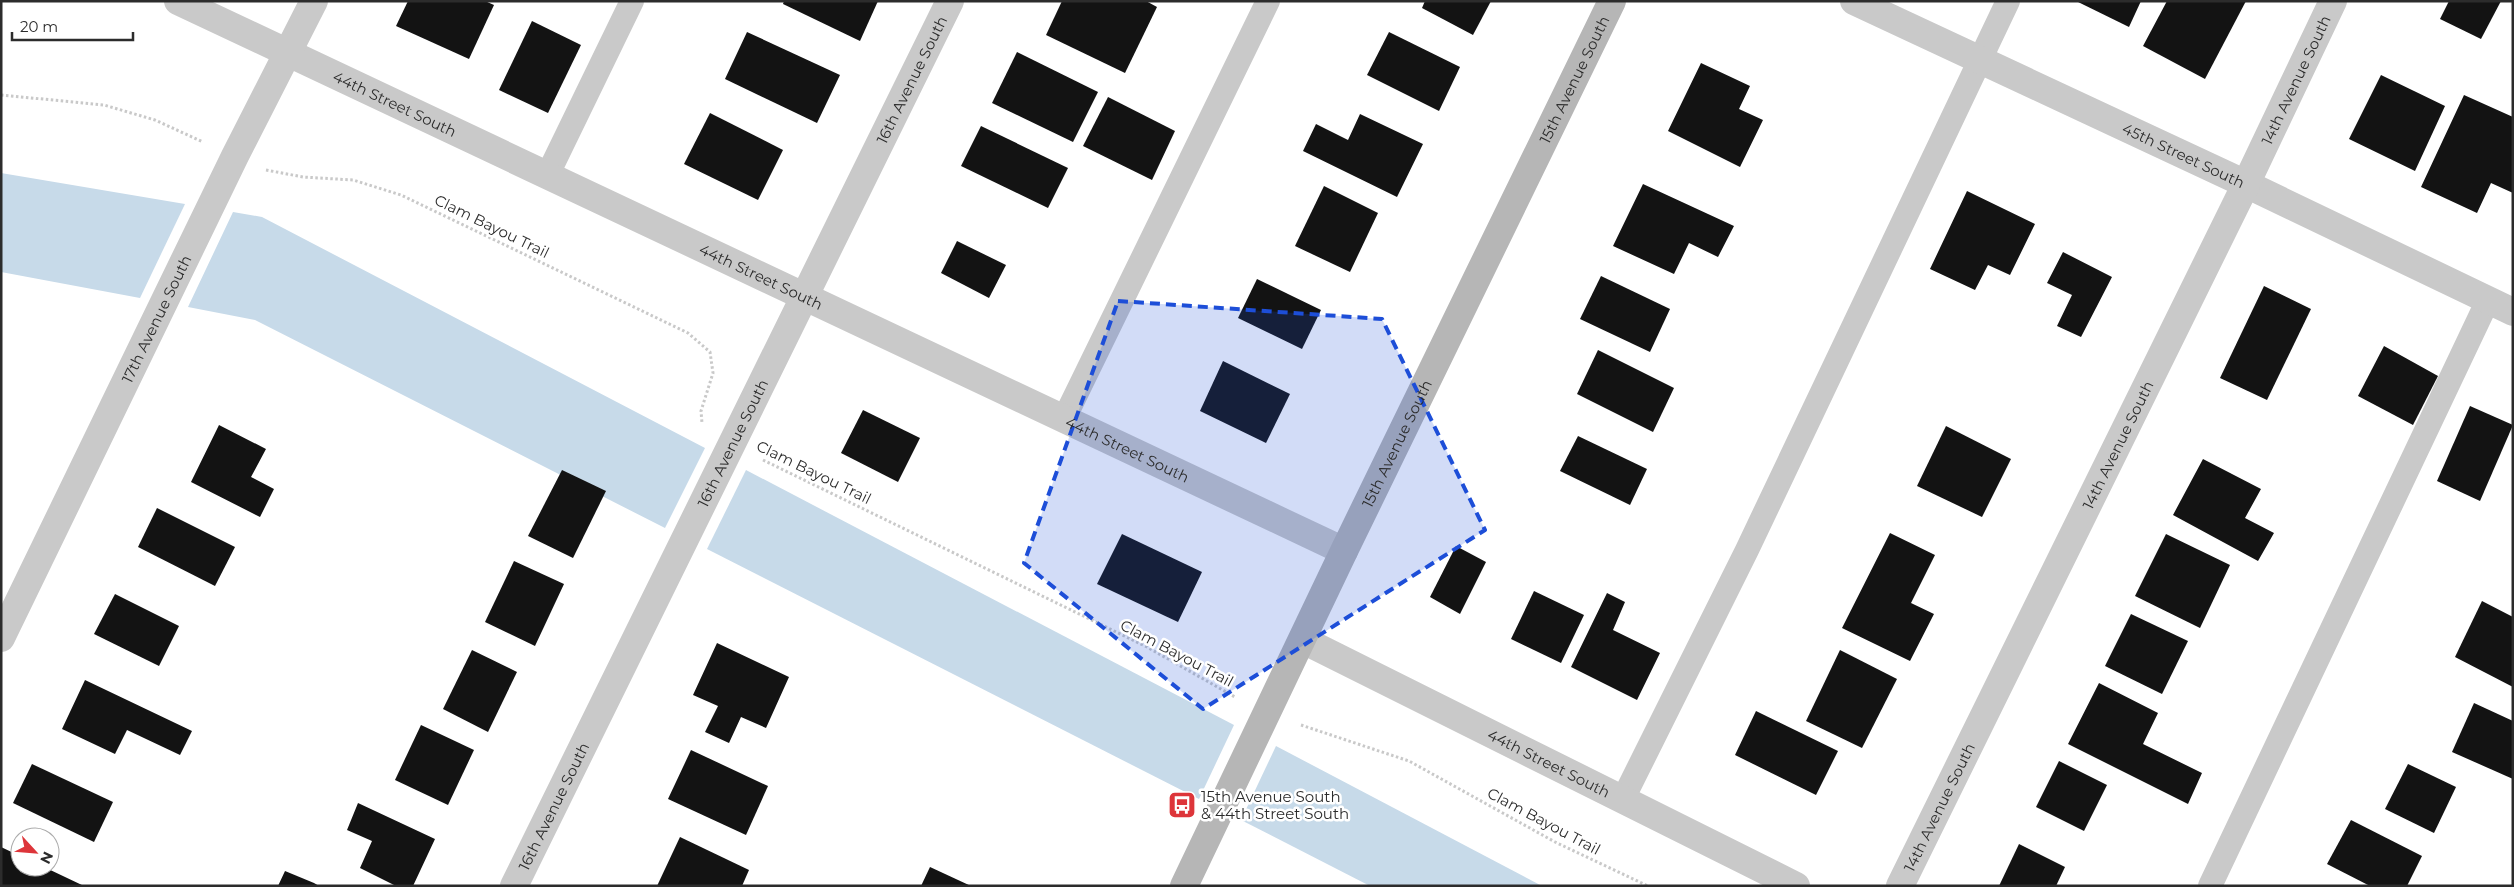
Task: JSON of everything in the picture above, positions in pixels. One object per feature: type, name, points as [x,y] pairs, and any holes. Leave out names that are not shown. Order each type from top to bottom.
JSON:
[{"type":"street","name":"44th Street South","points":[[178,1],[288,55],[1344,551]]},
{"type":"street","name":"17th Avenue South","points":[[1,638],[235,156],[314,1]]},
{"type":"street","name":"16th Avenue South","points":[[514,886],[950,1]]},
{"type":"street","name":"15th Avenue South","points":[[1184,886],[1265,713],[1303,640],[1344,551],[1612,1]]},
{"type":"street","name":"45th Street South","points":[[1854,1],[2246,184],[2513,312]]},
{"type":"street","name":"14th Avenue South","points":[[1900,886],[2246,184],[2333,1]]},
{"type":"street","name":"44th Street South","points":[[1303,640],[1796,886]]},
{"type":"lane","points":[[547,176],[632,1]]},
{"type":"lane","points":[[1064,419],[1268,1]]},
{"type":"lane","points":[[1623,799],[1746,550],[2008,1]]},
{"type":"lane","points":[[2210,886],[2488,300]]},
{"type":"path","name":"Clam Bayou Trail","points":[[1,95],[104,105],[155,120],[262,170],[303,177],[353,180],[401,195],[688,334],[710,352],[713,372],[701,411],[702,428],[732,445],[1147,647],[1265,713],[1409,761],[1555,842],[1648,886]]},
{"type":"highlighted area","points":[[1118,301],[1382,319],[1485,530],[1203,709],[1024,563]]},
{"type":"water","points":[[1,173],[185,204],[140,298],[1,272]]},
{"type":"water","points":[[233,212],[262,217],[705,448],[665,528],[255,320],[188,307]]},
{"type":"water","points":[[746,470],[1234,725],[1199,799],[707,549]]},
{"type":"water","points":[[1276,746],[1542,886],[1370,886],[1241,820]]},
{"type":"building","points":[[408,1],[485,1],[494,5],[469,59],[396,26]]},
{"type":"building","points":[[784,1],[878,1],[860,41],[783,4]]},
{"type":"building","points":[[1062,1],[1146,1],[1157,7],[1125,73],[1046,35]]},
{"type":"building","points":[[1425,1],[1491,1],[1473,35],[1422,8]]},
{"type":"building","points":[[2076,1],[2141,1],[2129,27]]},
{"type":"building","points":[[2167,1],[2246,1],[2205,79],[2143,46]]},
{"type":"building","points":[[2449,1],[2501,1],[2481,39],[2440,19]]},
{"type":"building","points":[[532,21],[581,45],[548,113],[499,90]]},
{"type":"building","points":[[747,32],[840,75],[817,123],[725,79]]},
{"type":"building","points":[[1389,32],[1460,67],[1439,111],[1367,75]]},
{"type":"building","points":[[1017,52],[1098,92],[1073,142],[992,103]]},
{"type":"building","points":[[1701,63],[1750,86],[1739,109],[1763,120],[1740,167],[1668,131]]},
{"type":"building","points":[[2381,75],[2445,106],[2415,171],[2349,139]]},
{"type":"building","points":[[2464,95],[2513,117],[2513,193],[2491,183],[2477,213],[2421,187]]},
{"type":"building","points":[[1108,97],[1175,131],[1152,180],[1083,146]]},
{"type":"building","points":[[710,113],[783,150],[758,200],[684,164]]},
{"type":"building","points":[[1360,114],[1423,144],[1397,197],[1303,151],[1316,124],[1348,140]]},
{"type":"building","points":[[981,126],[1068,168],[1048,208],[961,166]]},
{"type":"building","points":[[1643,184],[1734,226],[1718,257],[1689,243],[1674,274],[1613,246]]},
{"type":"building","points":[[1324,186],[1378,213],[1350,272],[1295,246]]},
{"type":"building","points":[[1967,191],[2035,224],[2010,275],[1988,265],[1975,290],[1930,269]]},
{"type":"building","points":[[957,241],[1006,265],[989,298],[941,273]]},
{"type":"building","points":[[2063,252],[2112,277],[2081,337],[2057,326],[2072,295],[2047,283]]},
{"type":"building","points":[[1601,276],[1670,309],[1650,352],[1580,319]]},
{"type":"building","points":[[1257,279],[1321,310],[1302,349],[1238,318]]},
{"type":"building","points":[[2264,286],[2311,309],[2267,400],[2220,378]]},
{"type":"building","points":[[2384,346],[2438,376],[2413,425],[2358,396]]},
{"type":"building","points":[[1598,350],[1674,388],[1653,432],[1577,394]]},
{"type":"building","points":[[1223,361],[1290,394],[1266,443],[1200,411]]},
{"type":"building","points":[[2470,406],[2513,425],[2480,501],[2437,481]]},
{"type":"building","points":[[863,410],[920,438],[898,482],[841,453]]},
{"type":"building","points":[[219,425],[266,449],[251,477],[274,489],[260,517],[191,482]]},
{"type":"building","points":[[1946,426],[2011,459],[1982,517],[1917,486]]},
{"type":"building","points":[[1578,436],[1647,469],[1630,505],[1560,471]]},
{"type":"building","points":[[2203,459],[2261,489],[2245,518],[2274,533],[2258,561],[2173,515]]},
{"type":"building","points":[[562,470],[606,491],[573,558],[528,536]]},
{"type":"building","points":[[157,508],[235,547],[215,586],[138,547]]},
{"type":"building","points":[[1890,533],[1935,555],[1911,603],[1934,614],[1910,661],[1842,628]]},
{"type":"building","points":[[1122,534],[1202,572],[1178,622],[1097,584]]},
{"type":"building","points":[[2166,534],[2230,565],[2200,628],[2135,596]]},
{"type":"building","points":[[1456,546],[1486,562],[1460,614],[1430,597]]},
{"type":"building","points":[[514,561],[564,584],[535,646],[485,622]]},
{"type":"building","points":[[1534,591],[1584,615],[1561,663],[1511,639]]},
{"type":"building","points":[[1607,593],[1625,602],[1613,630],[1660,653],[1637,700],[1571,667]]},
{"type":"building","points":[[115,594],[179,626],[159,666],[94,634]]},
{"type":"building","points":[[2482,601],[2513,617],[2513,687],[2455,657]]},
{"type":"building","points":[[2131,614],[2188,641],[2162,694],[2105,666]]},
{"type":"building","points":[[717,643],[789,677],[766,728],[741,717],[729,743],[705,732],[718,706],[693,695]]},
{"type":"building","points":[[472,650],[517,672],[488,732],[443,709]]},
{"type":"building","points":[[1840,650],[1897,679],[1862,748],[1806,721]]},
{"type":"building","points":[[85,680],[192,731],[180,755],[127,730],[115,754],[62,729]]},
{"type":"building","points":[[2099,683],[2158,713],[2143,744],[2202,773],[2188,804],[2068,744]]},
{"type":"building","points":[[2474,703],[2513,721],[2513,779],[2452,752]]},
{"type":"building","points":[[1756,711],[1838,751],[1816,795],[1735,755]]},
{"type":"building","points":[[421,725],[474,750],[448,805],[395,780]]},
{"type":"building","points":[[691,750],[768,786],[746,835],[668,799]]},
{"type":"building","points":[[2059,761],[2107,785],[2084,831],[2036,807]]},
{"type":"building","points":[[32,764],[113,802],[94,842],[13,803]]},
{"type":"building","points":[[2408,764],[2456,787],[2434,833],[2385,809]]},
{"type":"building","points":[[358,803],[435,839],[413,886],[396,886],[360,868],[372,841],[347,830]]},
{"type":"building","points":[[2351,820],[2422,856],[2407,886],[2370,886],[2327,864]]},
{"type":"building","points":[[680,837],[749,870],[742,886],[657,886]]},
{"type":"building","points":[[2019,844],[2065,867],[2056,886],[1999,886]]},
{"type":"building","points":[[1,847],[10,851],[10,877],[60,877],[60,875],[84,886],[1,886]]},
{"type":"building","points":[[930,867],[971,886],[921,886]]},
{"type":"building","points":[[285,871],[314,883],[319,886],[278,886]]},
{"type":"place","name":"15th Avenue South & 44th Street South","points":[[1182,805]]}]
